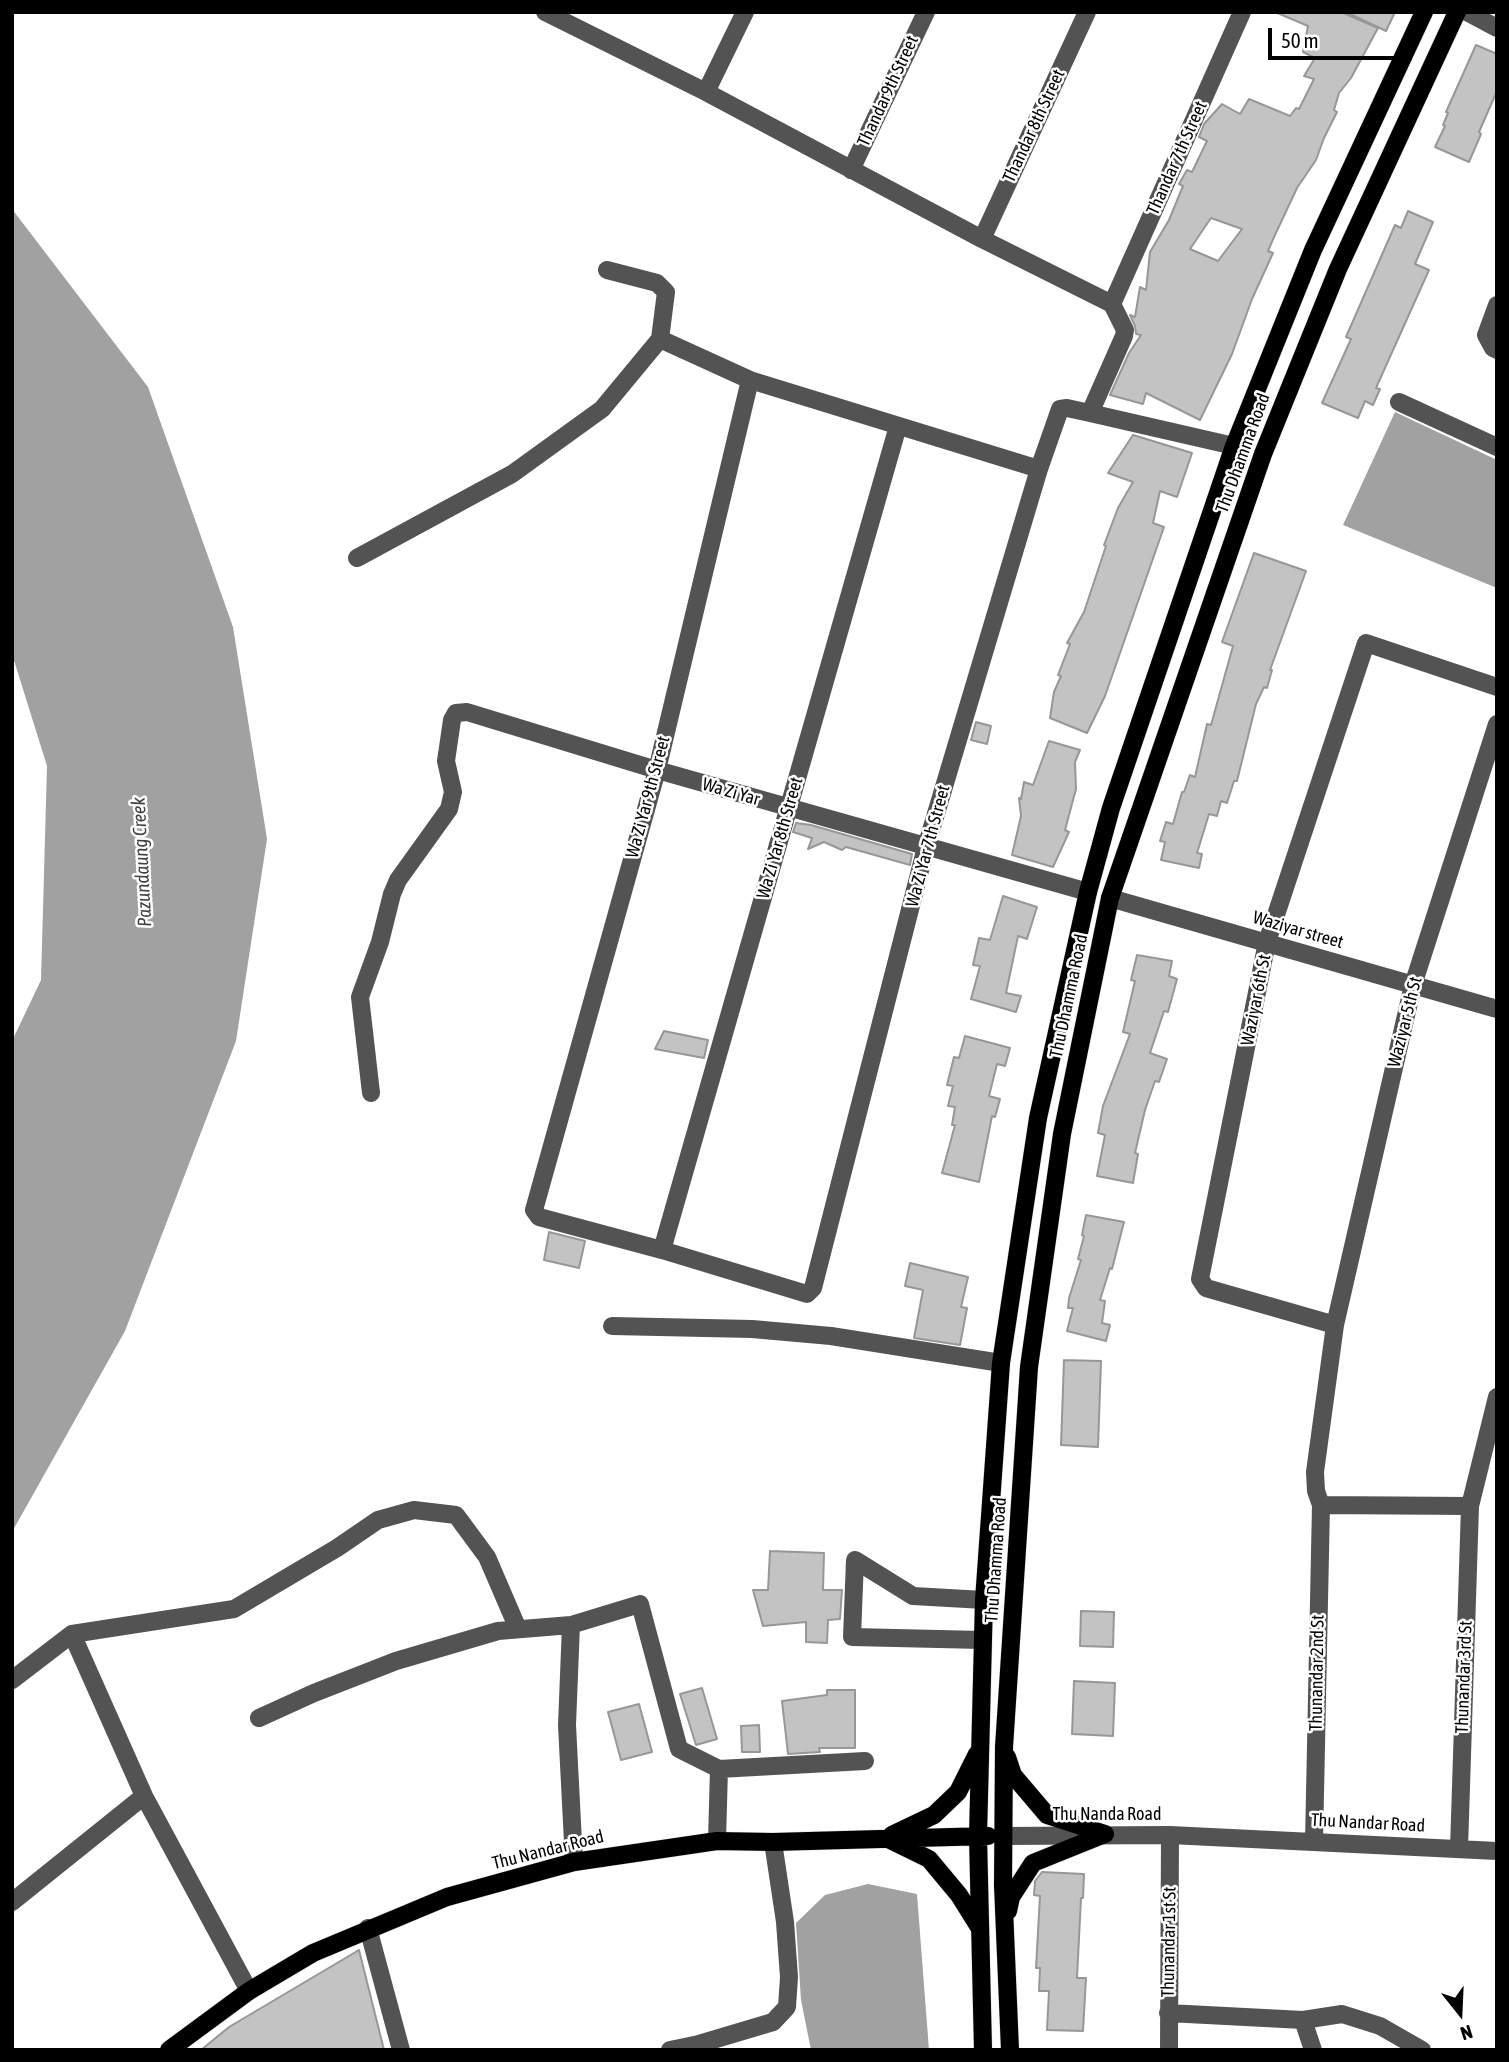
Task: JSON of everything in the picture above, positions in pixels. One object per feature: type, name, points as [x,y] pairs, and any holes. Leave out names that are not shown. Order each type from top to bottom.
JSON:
[{"type":"main road","name":"Thu Dhamma Road","points":[[983,2050],[978,1836],[984,1600],[1001,1363],[1038,1118],[1088,892],[1111,808],[1234,446],[1313,250],[1424,12]]},
{"type":"main road","name":"Thu Dhamma Road","points":[[1010,2050],[1002,1836],[1004,1747],[1030,1367],[1062,1134],[1110,898],[1263,454],[1338,269],[1457,12]]},
{"type":"main road","name":"Waziyar street","points":[[1088,892],[1110,898]]},
{"type":"main road","points":[[1004,1747],[1013,1775],[1047,1815],[1105,1835]]},
{"type":"main road","points":[[885,1837],[934,1815],[958,1792],[979,1750]]},
{"type":"main road","points":[[1004,1932],[1011,1898],[1033,1863],[1105,1835]]},
{"type":"main road","name":"Thu Nandar Road","points":[[169,2050],[249,1991],[313,1953],[447,1897],[574,1861],[717,1841],[978,1836]]},
{"type":"main road","name":"Thu Nanda Road","points":[[978,1836],[1002,1836]]},
{"type":"main road","points":[[885,1837],[929,1859],[959,1895],[979,1927]]},
{"type":"street","points":[[545,12],[579,20],[851,170],[1112,304],[1125,330],[1124,336],[1090,413],[1234,446]]},
{"type":"street","points":[[706,92],[745,12]]},
{"type":"street","name":"Thandar9th Street","points":[[851,170],[926,12]]},
{"type":"street","name":"Thandar 8th Street","points":[[982,239],[1087,12]]},
{"type":"street","name":"Thandar 7th Street","points":[[1112,304],[1242,12]]},
{"type":"street","points":[[1467,12],[1497,28]]},
{"type":"street","points":[[357,558],[512,474],[602,408],[660,339],[666,292],[657,283],[607,270]]},
{"type":"street","points":[[1491,342],[1497,305]]},
{"type":"street","points":[[660,339],[750,380],[1039,469]]},
{"type":"street","name":"Wa Zi Yar 9th Street","points":[[662,1250],[539,1217],[534,1210],[657,770],[750,380]]},
{"type":"street","points":[[1399,402],[1497,447]]},
{"type":"street","name":"Wa Zi Yar 7th Street","points":[[662,1250],[807,1294],[813,1288],[926,847],[1039,469],[1060,409],[1090,413]]},
{"type":"street","name":"Wa Zi Yar 8th Street","points":[[662,1250],[898,426]]},
{"type":"street","name":"Waziyar 6th St","points":[[1335,1325],[1206,1288],[1200,1279],[1267,942],[1366,643],[1497,687]]},
{"type":"street","name":"Wa Zi Yar","points":[[370,1093],[360,998],[380,942],[391,894],[398,880],[449,809],[453,792],[446,761],[452,720],[456,713],[467,712],[788,808],[1088,892]]},
{"type":"street","name":"Waziyar 5th St","points":[[1321,1505],[1316,1491],[1315,1472],[1335,1325],[1413,985],[1497,724]]},
{"type":"street","name":"Waziyar street","points":[[1110,898],[1497,1009]]},
{"type":"street","points":[[612,1326],[752,1329],[831,1336],[1001,1363]]},
{"type":"street","name":"Thunandar 3rd St","points":[[1459,1849],[1470,1506],[1497,1397]]},
{"type":"street","points":[[1321,1505],[1470,1506]]},
{"type":"street","name":"Thunandar 2nd St","points":[[1314,1842],[1321,1505]]},
{"type":"street","points":[[12,1680],[72,1634],[234,1609],[337,1548],[378,1520],[414,1510],[456,1515],[487,1557],[517,1629]]},
{"type":"street","points":[[982,1640],[852,1637],[855,1560],[913,1597],[984,1600]]},
{"type":"street","points":[[259,1718],[396,1661],[498,1631],[571,1625],[640,1604],[679,1749],[719,1769],[865,1761]]},
{"type":"street","points":[[571,1625],[568,1725],[574,1861]]},
{"type":"street","points":[[72,1634],[144,1796],[249,1991]]},
{"type":"street","points":[[717,1841],[719,1769]]},
{"type":"street","points":[[12,1902],[144,1796]]},
{"type":"street","name":"Thu Nanda Road","points":[[1002,1836],[1170,1835],[1236,1838]]},
{"type":"street","name":"Thunandar 1st St","points":[[1169,2050],[1170,1835]]},
{"type":"street","name":"Thu Nandar Road","points":[[1236,1838],[1497,1850]]},
{"type":"street","points":[[670,2050],[700,2047],[773,2022],[788,2007],[785,1922],[773,1842]]},
{"type":"street","points":[[368,1928],[401,2050]]},
{"type":"street","points":[[1168,2014],[1303,2020],[1342,2014],[1380,2026],[1422,2050]]},
{"type":"street","points":[[1303,2020],[1313,2050]]},
{"type":"water","name":"Pazundaung Creek","points":[[12,209],[148,387],[233,627],[267,839],[236,1041],[125,1331],[12,1532],[12,1041],[41,980],[47,766],[12,654]]},
{"type":"water","points":[[1395,412],[1497,460],[1497,588],[1343,525]]},
{"type":"water","points":[[868,1884],[917,1894],[929,2050],[811,2050],[801,2000],[796,1923],[825,1895]]},
{"type":"building","points":[[1275,12],[1341,12],[1378,28],[1351,78],[1339,93],[1334,110],[1337,112],[1316,160],[1297,188],[1274,237],[1268,251],[1273,253],[1252,299],[1232,354],[1200,420],[1146,393],[1143,404],[1110,395],[1129,353],[1141,335],[1136,334],[1130,315],[1135,317],[1140,287],[1146,290],[1150,252],[1169,220],[1183,186],[1179,184],[1187,170],[1192,172],[1207,141],[1199,137],[1204,124],[1222,104],[1240,114],[1249,99],[1290,116],[1296,108],[1299,109],[1314,79],[1304,76],[1315,58],[1303,52],[1308,26]],"holes":[[[1211,218],[1242,229],[1218,261],[1190,249]]]},
{"type":"building","points":[[1346,12],[1395,12],[1386,31]]},
{"type":"building","points":[[1476,45],[1497,54],[1497,91],[1469,162],[1435,147],[1445,126],[1446,112]]},
{"type":"building","points":[[1408,211],[1433,222],[1415,264],[1429,270],[1376,388],[1380,389],[1373,405],[1365,401],[1358,418],[1322,403],[1351,339],[1346,337],[1395,225],[1401,228]]},
{"type":"building","points":[[1133,435],[1192,453],[1177,497],[1160,491],[1153,523],[1164,527],[1105,696],[1087,733],[1050,718],[1054,692],[1070,644],[1067,643],[1084,612],[1118,508],[1133,482],[1108,473]]},
{"type":"building","points":[[1254,553],[1306,571],[1270,670],[1267,688],[1264,687],[1256,704],[1237,781],[1234,781],[1227,803],[1221,801],[1217,816],[1209,814],[1197,853],[1202,854],[1199,868],[1161,860],[1165,842],[1160,841],[1166,822],[1173,824],[1182,792],[1190,775],[1195,777],[1207,724],[1211,725],[1233,646],[1222,642]]},
{"type":"building","points":[[976,722],[991,726],[987,744],[971,740]]},
{"type":"building","points":[[1049,741],[1080,750],[1075,762],[1076,789],[1065,830],[1069,832],[1053,867],[1012,855],[1021,816],[1019,798],[1021,799],[1024,782],[1033,785]]},
{"type":"building","points":[[796,823],[912,854],[910,865],[846,847],[842,850],[824,842],[808,849],[812,838],[793,832]]},
{"type":"building","points":[[1003,896],[1037,907],[1027,939],[1018,936],[1006,993],[1021,996],[1016,1012],[971,999],[980,966],[973,965],[979,938],[990,940]]},
{"type":"building","points":[[1137,955],[1172,961],[1169,976],[1177,979],[1168,1012],[1164,1011],[1150,1053],[1167,1059],[1159,1082],[1155,1081],[1145,1110],[1135,1153],[1138,1154],[1133,1183],[1097,1176],[1105,1135],[1098,1133],[1103,1106],[1130,1034],[1123,1032],[1135,981],[1131,980]]},
{"type":"building","points":[[664,1031],[708,1040],[704,1058],[655,1049]]},
{"type":"building","points":[[965,1036],[1010,1048],[1005,1066],[997,1064],[989,1096],[1000,1099],[995,1117],[992,1116],[979,1182],[942,1173],[955,1125],[952,1125],[955,1107],[948,1106],[953,1086],[947,1085],[954,1057],[959,1058]]},
{"type":"building","points":[[1086,1215],[1124,1222],[1112,1269],[1110,1268],[1100,1300],[1105,1301],[1102,1323],[1110,1325],[1106,1341],[1067,1331],[1073,1308],[1068,1308],[1069,1298],[1081,1260],[1078,1259]]},
{"type":"building","points":[[549,1232],[585,1241],[579,1268],[544,1260]]},
{"type":"building","points":[[910,1263],[968,1277],[961,1307],[967,1308],[960,1345],[914,1338],[923,1290],[905,1286]]},
{"type":"building","points":[[1064,1360],[1101,1361],[1098,1447],[1061,1445]]},
{"type":"building","points":[[770,1551],[824,1553],[823,1590],[842,1590],[840,1619],[828,1620],[827,1643],[806,1642],[806,1622],[763,1626],[753,1590],[768,1590]]},
{"type":"building","points":[[1081,1611],[1114,1612],[1113,1647],[1080,1646]]},
{"type":"building","points":[[1074,1681],[1115,1683],[1113,1736],[1072,1734]]},
{"type":"building","points":[[702,1688],[717,1739],[696,1745],[680,1694]]},
{"type":"building","points":[[827,1690],[855,1690],[855,1748],[819,1748],[820,1752],[788,1754],[782,1701],[827,1695]]},
{"type":"building","points":[[639,1704],[652,1752],[621,1760],[608,1712]]},
{"type":"building","points":[[759,1725],[760,1752],[742,1752],[741,1726]]},
{"type":"building","points":[[1042,1872],[1084,1874],[1077,1978],[1086,1978],[1083,2031],[1047,2030],[1049,1991],[1039,1991],[1040,1968],[1036,1968],[1040,1896],[1034,1895],[1035,1881]]},
{"type":"building","points":[[359,1950],[384,2050],[201,2050],[229,2027]]}]
